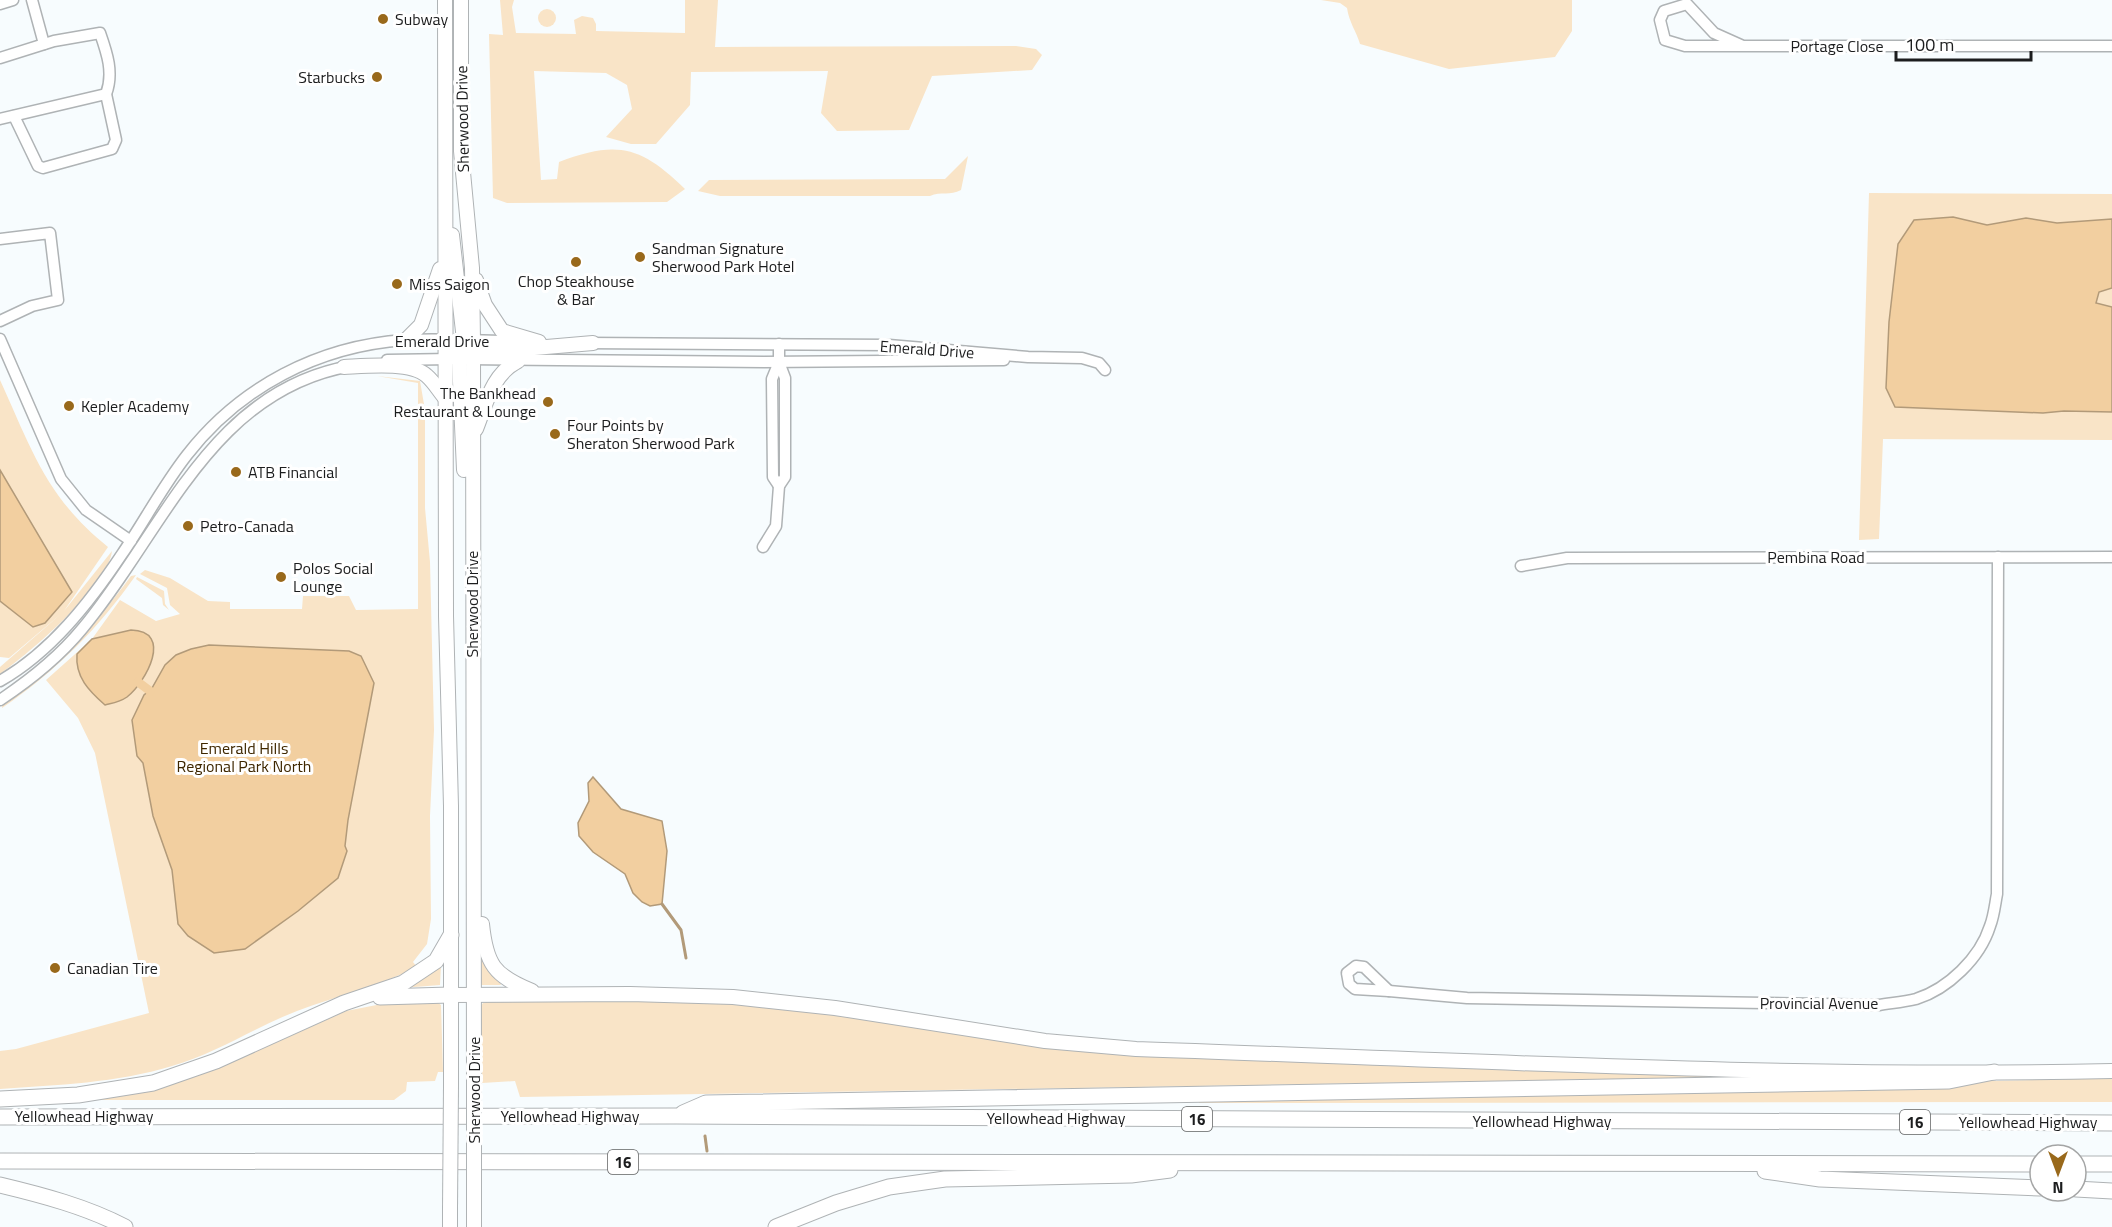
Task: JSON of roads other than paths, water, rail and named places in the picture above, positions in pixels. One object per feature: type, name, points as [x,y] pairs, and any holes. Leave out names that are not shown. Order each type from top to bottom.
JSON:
[{"type":"highway","points":[[0,1099],[78,1095],[153,1083],[216,1061],[344,1003],[403,983],[436,961],[451,935]]},
{"type":"highway","points":[[344,1003],[394,995],[450,995]]},
{"type":"highway","points":[[676,1116],[706,1103],[1949,1081],[1994,1072]]},
{"type":"highway","name":"Yellowhead Highway","points":[[0,1117],[676,1116],[2112,1123]]},
{"type":"highway","name":"16","points":[[0,1161],[2028,1164]]},
{"type":"highway","points":[[776,1227],[836,1203],[900,1186],[945,1179],[1131,1175],[1245,1162]]},
{"type":"highway","points":[[1708,1163],[1820,1179],[2028,1188]]},
{"type":"highway","points":[[2088,1164],[2112,1164]]},
{"type":"highway","points":[[0,1185],[34,1193],[111,1219],[125,1227]]},
{"type":"highway","points":[[2088,1190],[2112,1191]]},
{"type":"main road","points":[[437,0],[446,35]]},
{"type":"main road","name":"Sherwood Drive","points":[[445,0],[444,340],[464,352]]},
{"type":"main road","name":"Sherwood Drive","points":[[461,0],[461,151],[472,268],[464,352],[473,436],[474,1227]]},
{"type":"main road","points":[[445,219],[453,242],[464,352],[464,475],[473,495]]},
{"type":"main road","points":[[406,340],[421,325],[445,250]]},
{"type":"main road","points":[[472,268],[485,305],[502,331],[539,342]]},
{"type":"main road","points":[[464,352],[593,344]]},
{"type":"main road","name":"Sherwood Drive","points":[[450,1227],[451,935],[445,398],[464,352]]},
{"type":"main road","points":[[473,436],[495,381],[509,365],[518,361]]},
{"type":"main road","points":[[344,367],[387,366],[413,370],[426,374],[445,398]]},
{"type":"main road","points":[[474,866],[488,959],[506,980],[536,993]]},
{"type":"main road","points":[[450,995],[536,993],[733,997],[835,1008],[1044,1041],[1136,1049],[1741,1070],[2112,1071]]},
{"type":"street","points":[[0,4],[13,0]]},
{"type":"street","points":[[32,0],[44,44]]},
{"type":"street","name":"Portage Close","points":[[1743,46],[1714,33],[1687,4],[1665,11],[1660,20],[1665,40],[1675,44],[1743,46],[2112,46]]},
{"type":"street","points":[[0,58],[44,44],[100,33],[110,59],[109,86],[106,94],[116,140],[112,149],[43,168],[38,166],[14,116]]},
{"type":"street","points":[[0,119],[106,94]]},
{"type":"street","points":[[0,239],[50,233],[58,300],[32,306],[0,321]]},
{"type":"street","points":[[0,339],[61,479],[86,510],[131,541]]},
{"type":"street","name":"Emerald Drive","points":[[0,681],[42,650],[69,623],[102,583],[168,481],[198,441],[219,420],[259,388],[297,365],[344,348],[406,340],[444,340],[464,352],[491,359],[518,361],[986,361],[1028,357]]},
{"type":"street","name":"Emerald Drive","points":[[0,700],[49,663],[84,628],[172,498],[230,429],[273,395],[298,382],[344,367],[539,342],[889,345],[1028,357],[1082,358],[1099,363],[1105,370]]},
{"type":"street","points":[[764,547],[776,526],[779,486],[785,477],[785,378],[779,362],[778,344]]},
{"type":"street","name":"Provincial Avenue","points":[[1389,991],[1467,998],[1879,1005],[1917,999],[1950,981],[1963,969],[1984,941],[1997,894],[1998,557]]},
{"type":"street","name":"Pembina Road","points":[[1521,567],[1567,558],[2112,557]]},
{"type":"waterway","points":[[138,682],[150,691]]},
{"type":"waterway","points":[[662,904],[681,930],[686,958]]},
{"type":"waterway","points":[[705,1136],[707,1151]]},
{"type":"place","name":"Subway","points":[[383,19]]},
{"type":"place","name":"Starbucks","points":[[377,77]]},
{"type":"place","name":"Sandman Signature Sherwood Park Hotel","points":[[640,257]]},
{"type":"place","name":"Chop Steakhouse & Bar","points":[[576,262]]},
{"type":"place","name":"Miss Saigon","points":[[397,284]]},
{"type":"place","name":"The Bankhead Restaurant & Lounge","points":[[548,402]]},
{"type":"place","name":"Kepler Academy","points":[[69,406]]},
{"type":"place","name":"Four Points by Sheraton Sherwood Park","points":[[555,434]]},
{"type":"place","name":"ATB Financial","points":[[236,472]]},
{"type":"place","name":"Petro-Canada","points":[[188,526]]},
{"type":"place","name":"Polos Social Lounge","points":[[281,577]]},
{"type":"place","name":"Canadian Tire","points":[[55,968]]},
{"type":"park label","name":"Emerald Hills Regional Park North","points":[[244,757]]}]
